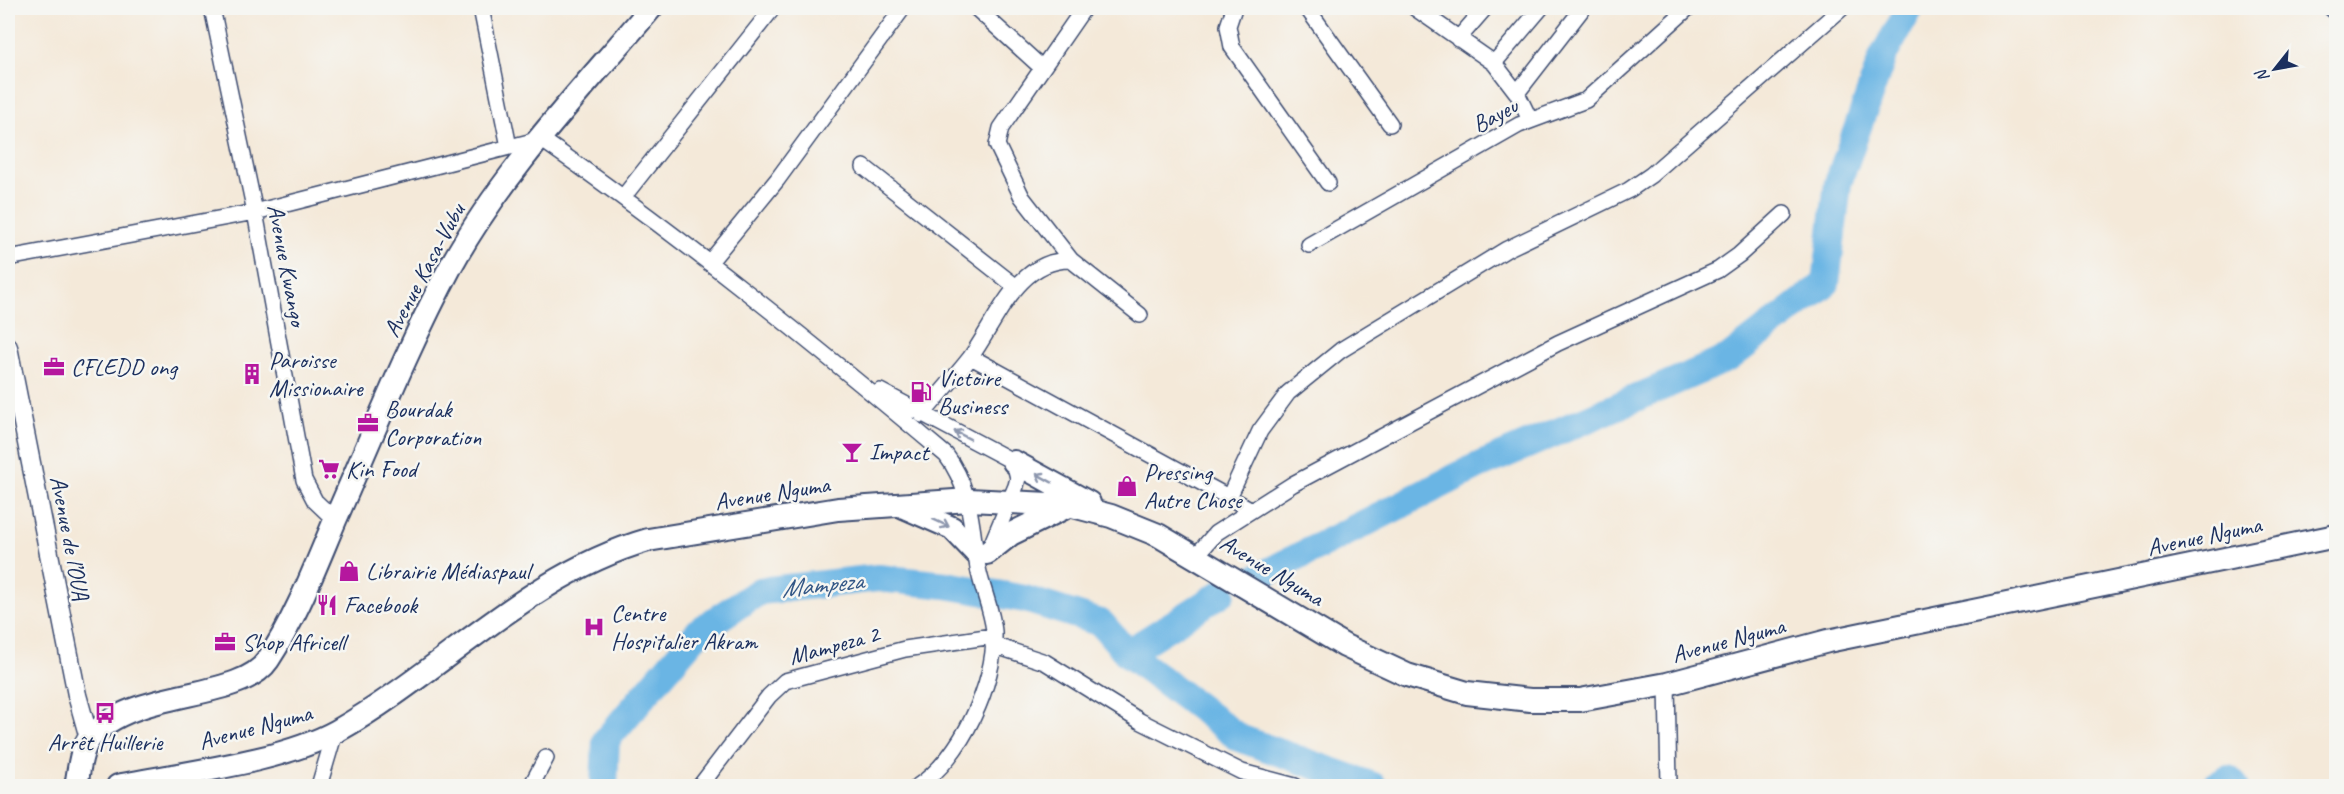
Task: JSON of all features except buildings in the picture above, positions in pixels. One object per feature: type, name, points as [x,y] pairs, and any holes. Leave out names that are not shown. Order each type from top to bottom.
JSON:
[{"type":"main road","name":"Avenue Kasa-Vubu","points":[[89,738],[116,718],[138,706],[235,682],[266,663],[300,603],[335,520],[452,264],[502,188],[651,8]]},
{"type":"main road","points":[[1014,462],[1111,516]]},
{"type":"main road","name":"Avenue Nguma","points":[[118,786],[275,754],[335,732],[409,685],[540,589],[588,561],[619,548],[648,540],[838,509],[969,500],[1069,505],[1111,516],[1158,535],[1345,645],[1407,675],[1467,693],[1530,700],[1580,700],[1667,684],[1828,641],[2337,536]]},
{"type":"main road","points":[[897,504],[952,528],[982,560],[1011,534],[1069,505]]},
{"type":"main road","points":[[76,786],[89,738]]},
{"type":"street","name":"Avenue Kwango","points":[[213,8],[255,212],[304,480],[315,501],[335,520]]},
{"type":"street","points":[[481,8],[509,147]]},
{"type":"street","points":[[624,196],[773,8]]},
{"type":"street","points":[[709,263],[777,180],[903,8]]},
{"type":"street","points":[[976,8],[1041,67]]},
{"type":"street","points":[[1084,8],[1041,67],[1001,129],[998,145],[1022,196],[1071,260],[1140,315]]},
{"type":"street","points":[[1234,8],[1228,26],[1232,47],[1328,183]]},
{"type":"street","points":[[1307,8],[1390,123]]},
{"type":"street","points":[[1415,8],[1494,63],[1517,93],[1530,120]]},
{"type":"street","points":[[1458,39],[1485,8]]},
{"type":"street","points":[[1494,63],[1541,8]]},
{"type":"street","points":[[1517,93],[1583,8]]},
{"type":"street","name":"Bayeu","points":[[1309,245],[1530,120],[1586,100],[1688,8]]},
{"type":"street","points":[[1228,497],[1260,431],[1288,393],[1341,350],[1507,249],[1629,190],[1651,175],[1842,8]]},
{"type":"street","points":[[2331,8],[2337,12]]},
{"type":"street","points":[[8,258],[255,212],[542,139],[624,196],[852,376],[946,455],[956,467],[969,500],[982,560],[993,634],[982,692],[956,750],[942,768],[918,786]]},
{"type":"street","points":[[864,167],[1015,286]]},
{"type":"street","points":[[1196,556],[1216,533],[1250,509],[1558,343],[1718,270],[1739,255],[1784,214]]},
{"type":"street","points":[[922,415],[971,357],[1015,286],[1049,263],[1071,260]]},
{"type":"street","name":"Avenue de l’OUA","points":[[8,347],[77,695],[89,738]]},
{"type":"street","points":[[971,357],[1250,509]]},
{"type":"street","points":[[852,376],[1014,462],[1018,478],[1010,502],[982,560]]},
{"type":"street","points":[[993,634],[1044,662],[1140,721],[1242,772],[1295,786]]},
{"type":"street","name":"Mampeza 2","points":[[700,786],[769,696],[785,681],[904,649],[993,634]]},
{"type":"street","points":[[1667,684],[1669,786]]},
{"type":"street","points":[[319,786],[335,732]]},
{"type":"street","points":[[531,786],[546,758]]},
{"type":"waterway","points":[[1252,580],[1476,467],[1729,358],[1826,283],[1838,183],[1883,56],[1910,8]]},
{"type":"waterway","points":[[2317,8],[2336,23]]},
{"type":"waterway","name":"Mampeza","points":[[604,786],[606,740],[700,630],[760,591],[878,578],[946,585],[1025,599],[1101,623],[1127,653],[1239,738],[1373,786]]},
{"type":"waterway","points":[[1127,653],[1222,593]]},
{"type":"waterway","points":[[2215,786],[2228,779],[2235,786]]},
{"type":"place","name":"CFLEDD ong","points":[[54,367]]},
{"type":"place","name":"Paroisse Missionaire","points":[[252,374]]},
{"type":"place","name":"Victoire Business","points":[[921,392]]},
{"type":"place","name":"Bourdak Corporation","points":[[368,423]]},
{"type":"place","name":"Impact","points":[[852,452]]},
{"type":"place","name":"Kin Food","points":[[329,469]]},
{"type":"place","name":"Pressing Autre Chose","points":[[1127,486]]},
{"type":"place","name":"Librairie Médiaspaul","points":[[349,571]]},
{"type":"place","name":"Facebook","points":[[327,605]]},
{"type":"place","name":"Centre Hospitalier Akram","points":[[594,627]]},
{"type":"place","name":"Shop Africell","points":[[225,642]]},
{"type":"place","name":"Arrêt Huillerie","points":[[105,713]]}]
